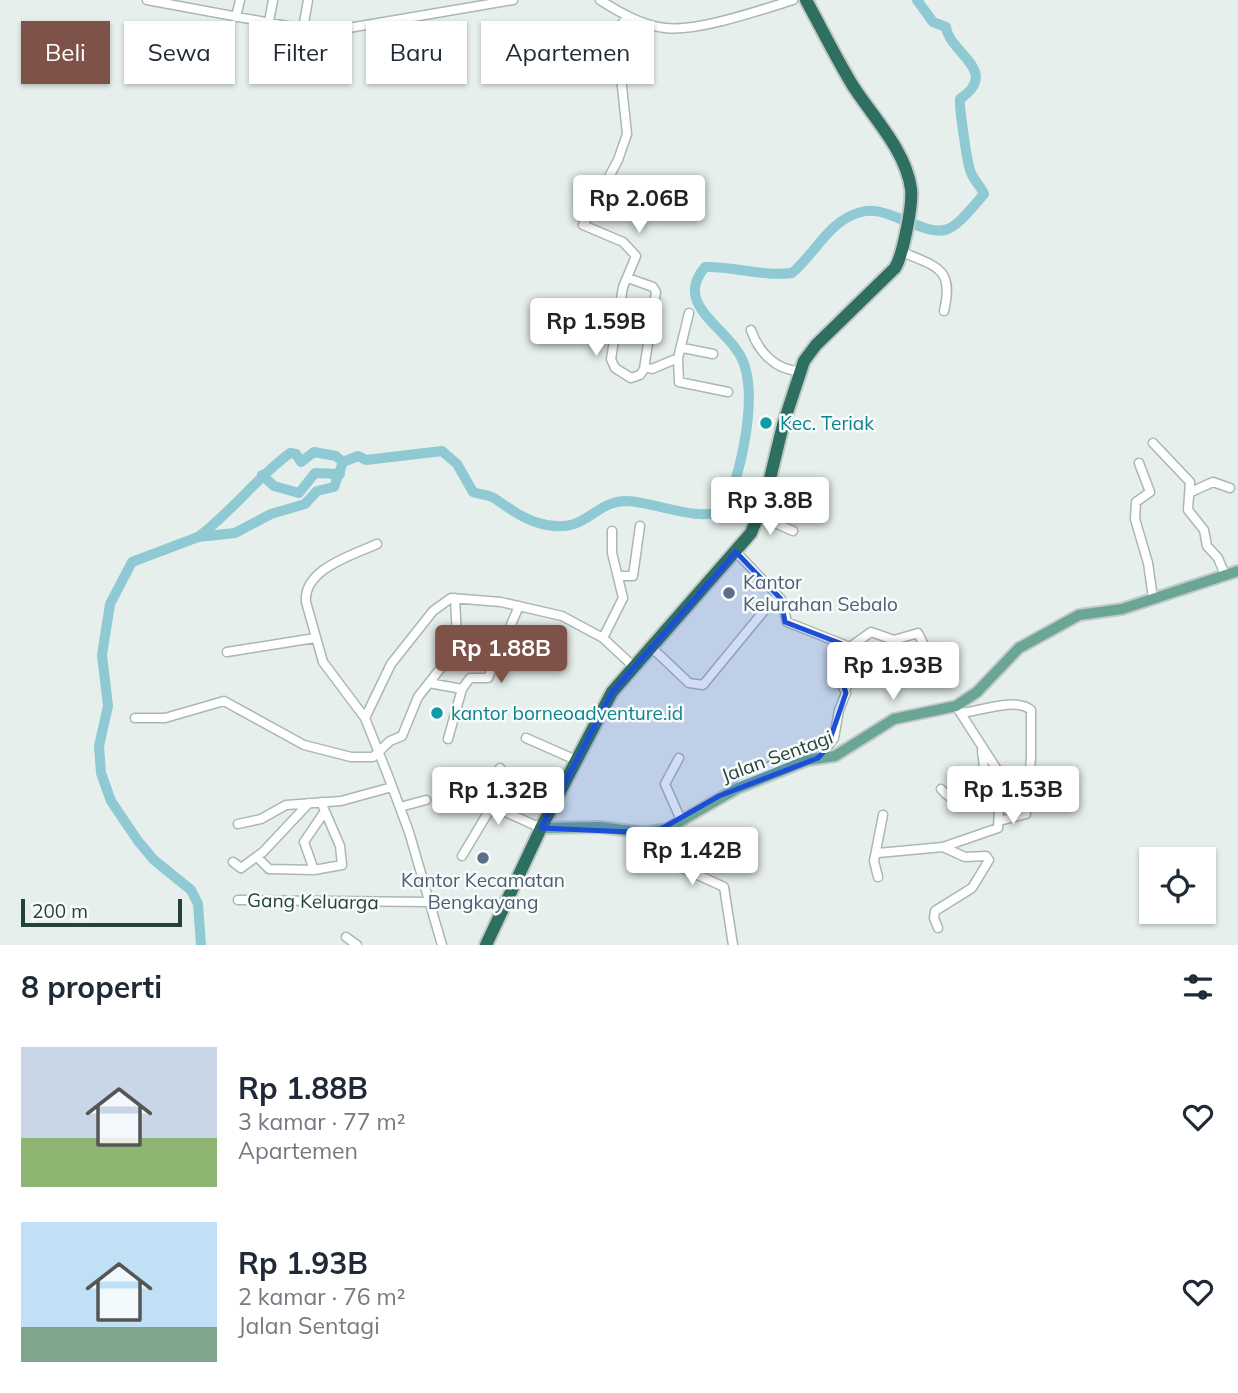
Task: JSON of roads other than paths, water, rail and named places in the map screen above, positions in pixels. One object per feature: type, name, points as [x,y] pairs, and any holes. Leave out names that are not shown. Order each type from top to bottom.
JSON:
[{"type":"highway","points":[[486,945],[541,828],[612,692],[751,533],[759,516],[799,371],[816,345],[895,268],[902,252],[911,186],[901,160],[849,79],[806,0]]},
{"type":"main road","name":"Jalan Sentagi","points":[[541,828],[600,827],[645,834],[667,829],[738,788],[818,758],[835,757],[894,719],[959,709],[1019,648],[1065,621],[1079,615],[1122,610],[1238,571]]},
{"type":"street","points":[[147,0],[264,21]]},
{"type":"street","points":[[202,10],[204,0]]},
{"type":"street","points":[[236,16],[240,0]]},
{"type":"street","points":[[269,21],[274,0]]},
{"type":"street","points":[[304,21],[308,0]]},
{"type":"street","points":[[352,29],[513,0]]},
{"type":"street","points":[[600,0],[629,17],[674,28],[747,14],[793,0]]},
{"type":"street","points":[[628,278],[656,290],[645,367],[640,375],[631,378],[620,373],[611,361],[621,296],[628,278],[636,259],[633,250],[583,225],[618,160],[627,134],[616,29],[629,17]]},
{"type":"street","points":[[902,252],[943,274],[950,288],[944,311]]},
{"type":"street","points":[[689,313],[683,348],[678,358],[679,382],[728,392]]},
{"type":"street","points":[[751,330],[756,345],[771,360],[787,369],[799,371]]},
{"type":"street","points":[[683,348],[713,354]]},
{"type":"street","points":[[645,367],[650,369],[678,358]]},
{"type":"street","points":[[1153,443],[1189,480],[1191,492],[1188,510],[1204,530],[1207,544],[1218,558],[1225,575]]},
{"type":"street","points":[[1139,463],[1150,492],[1136,502],[1135,519],[1148,563],[1153,598]]},
{"type":"street","points":[[1191,492],[1213,482],[1230,488]]},
{"type":"street","points":[[759,516],[793,531]]},
{"type":"street","points":[[620,576],[633,576],[640,526]]},
{"type":"street","points":[[603,638],[622,603],[620,576],[612,553],[612,531]]},
{"type":"street","points":[[377,544],[350,556],[314,578],[305,595],[323,662],[365,718],[374,744],[382,750],[442,945]]},
{"type":"street","points":[[736,552],[777,595],[787,622],[850,647]]},
{"type":"street","points":[[650,646],[689,683],[703,685],[777,595]]},
{"type":"street","points":[[365,718],[391,664],[438,606],[455,598],[519,607],[562,617],[603,638],[633,666]]},
{"type":"street","points":[[455,598],[457,638]]},
{"type":"street","points":[[448,739],[462,689],[470,678],[485,679],[490,676],[519,607]]},
{"type":"street","points":[[846,688],[837,674],[836,662],[850,647],[871,632],[894,640],[918,633],[933,663]]},
{"type":"street","points":[[227,652],[315,638]]},
{"type":"street","points":[[135,718],[165,718],[224,701],[304,745],[359,758],[382,750],[403,734],[414,704],[440,669]]},
{"type":"street","points":[[818,758],[834,738],[846,688],[851,679],[867,670],[881,682]]},
{"type":"street","points":[[429,683],[462,689]]},
{"type":"street","points":[[878,853],[943,847],[998,828],[999,807],[1007,787],[959,709],[1024,706],[1031,710],[1031,758],[1026,814],[999,821]]},
{"type":"street","points":[[526,738],[576,760]]},
{"type":"street","points":[[738,788],[754,774],[834,738]]},
{"type":"street","points":[[941,789],[948,797],[959,801],[982,792],[986,784],[982,750]]},
{"type":"street","points":[[679,758],[665,784],[681,820]]},
{"type":"street","points":[[462,856],[492,806],[491,792],[500,768]]},
{"type":"street","points":[[238,824],[261,819],[284,805],[346,800],[392,787]]},
{"type":"street","points":[[400,807],[426,800]]},
{"type":"street","points":[[257,857],[269,869],[314,870],[337,867],[343,863],[338,841],[323,814],[321,802]]},
{"type":"street","points":[[233,862],[242,868],[257,857],[309,803]]},
{"type":"street","points":[[492,806],[541,828]]},
{"type":"street","points":[[314,870],[304,841],[323,814]]},
{"type":"street","points":[[878,877],[874,863],[883,815]]},
{"type":"street","points":[[667,829],[678,866],[724,887],[733,945]]},
{"type":"street","points":[[938,928],[934,918],[935,911],[972,888],[989,860],[986,856],[962,857],[943,847]]},
{"type":"street","name":"Gang Keluarga","points":[[238,900],[430,902]]},
{"type":"street","points":[[346,937],[357,945]]},
{"type":"waterway","points":[[201,945],[198,904],[191,890],[154,860],[138,841],[111,801],[101,773],[99,746],[108,706],[102,655],[110,604],[132,562],[198,537],[235,533],[271,514],[305,504],[317,491],[334,487],[343,462],[358,456],[366,460],[442,451],[457,464],[473,492],[491,497],[526,518],[547,525],[572,525],[615,502],[638,502],[702,514],[723,510],[741,459],[748,417],[748,380],[737,351],[699,306],[695,294],[696,281],[705,267],[771,274],[792,273],[831,230],[850,216],[865,211],[877,211],[925,228],[944,230],[961,220],[984,194],[970,170],[960,104],[960,99],[976,80],[975,71],[949,37],[946,27],[933,22],[917,0]]},
{"type":"waterway","points":[[198,537],[290,453],[296,454],[301,462],[314,452],[336,456],[343,462]]},
{"type":"waterway","points":[[262,475],[274,486],[299,493],[315,473],[340,474]]},
{"type":"place","name":"Kec. Teriak","points":[[766,423]]},
{"type":"place","name":"Kantor Kelurahan Sebalo","points":[[729,593]]},
{"type":"place","name":"kantor borneoadventure.id","points":[[437,713]]},
{"type":"place","name":"Kantor Kecamatan Bengkayang","points":[[483,858]]}]
